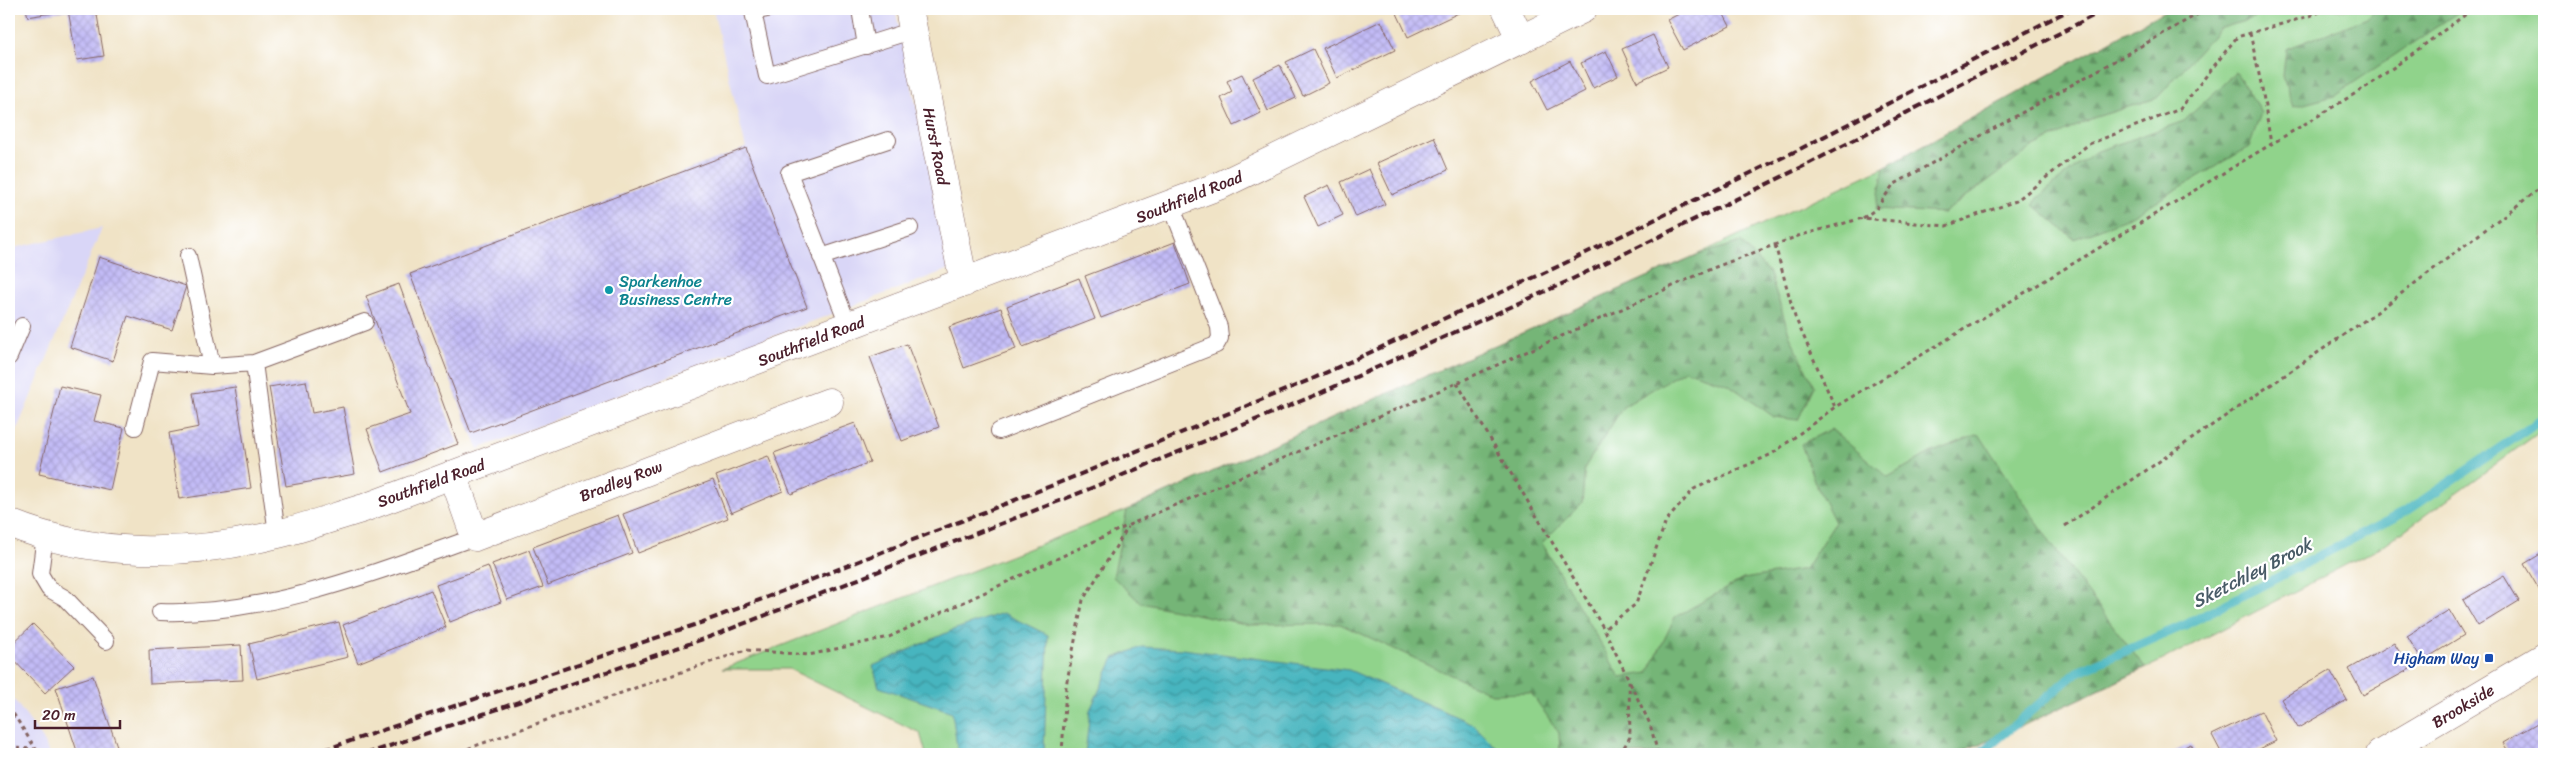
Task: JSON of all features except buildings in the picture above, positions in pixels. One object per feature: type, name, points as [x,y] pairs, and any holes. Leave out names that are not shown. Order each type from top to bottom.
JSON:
[{"type":"main road","points":[[1506,9],[1521,40]]},
{"type":"main road","name":"Southfield Road","points":[[9,523],[45,536],[98,548],[163,551],[216,546],[277,534],[364,508],[849,327],[1171,205],[1247,174],[1583,9]]},
{"type":"main road","name":"Hurst Road","points":[[912,19],[964,283]]},
{"type":"main road","name":"Bradley Row","points":[[475,537],[829,402]]},
{"type":"main road","points":[[453,475],[475,537]]},
{"type":"main road","name":"Brookside","points":[[2380,754],[2544,657]]},
{"type":"lane","points":[[767,9],[753,12],[767,76],[866,46],[912,19]]},
{"type":"lane","points":[[860,9],[866,46]]},
{"type":"lane","points":[[849,327],[789,172],[888,140]]},
{"type":"lane","points":[[999,431],[1216,345],[1220,338],[1219,327],[1171,205]]},
{"type":"lane","points":[[821,257],[910,228]]},
{"type":"lane","points":[[188,256],[212,366]]},
{"type":"lane","points":[[135,427],[152,361],[212,366],[254,363],[365,322]]},
{"type":"lane","points":[[9,357],[22,326]]},
{"type":"lane","points":[[254,363],[277,534]]},
{"type":"lane","points":[[45,536],[40,574],[44,581],[49,589],[65,598],[106,641]]},
{"type":"lane","points":[[160,612],[195,613],[246,606],[349,582],[475,537]]},
{"type":"path","points":[[453,754],[746,650],[809,655],[889,637],[1129,526],[1457,383],[1713,268],[1798,236],[1863,218],[1876,209],[1893,185],[2207,9]]},
{"type":"path","points":[[1863,218],[1946,226],[2016,201],[2089,144],[2180,109],[2237,37],[2316,14],[2324,9]]},
{"type":"path","points":[[1604,629],[1636,604],[1666,521],[1694,489],[1772,454],[1834,406],[2371,84],[2473,9]]},
{"type":"path","points":[[2250,33],[2262,88],[2271,144]]},
{"type":"path","points":[[2065,526],[2377,312],[2544,185]]},
{"type":"path","points":[[1775,245],[1795,317],[1834,406]]},
{"type":"path","points":[[1457,383],[1604,629],[1650,724],[1658,754]]},
{"type":"path","points":[[1062,754],[1066,686],[1082,600],[1129,526]]},
{"type":"path","points":[[1620,754],[1630,737],[1629,680]]},
{"type":"path","points":[[9,707],[39,754]]},
{"type":"path","points":[[9,748],[37,749]]},
{"type":"shaded area","points":[[713,9],[895,9],[952,268],[478,449],[410,274],[746,149]]},
{"type":"shaded area","points":[[102,228],[9,448],[9,249]]},
{"type":"shaded area","points":[[9,693],[43,739],[49,754],[9,754]]},
{"type":"green space","points":[[2168,9],[2544,9],[2544,429],[2384,545],[2159,662],[2022,726],[1955,754],[926,754],[920,733],[789,669],[722,669],[1127,510],[1692,257],[1884,167]]},
{"type":"green space","points":[[2168,9],[2282,9],[2219,29],[2157,98],[2093,118],[2032,148],[1944,213],[1876,209],[1884,167]]},
{"type":"green space","points":[[2376,9],[2463,9],[2334,96],[2293,107],[2283,76],[2286,49],[2367,18]]},
{"type":"green space","points":[[2236,72],[2261,113],[2249,147],[2126,219],[2074,239],[2034,205],[2037,198],[2095,152],[2184,121]]},
{"type":"green space","points":[[1741,242],[1770,274],[1790,336],[1814,386],[1798,420],[1774,417],[1728,384],[1685,370],[1623,407],[1585,467],[1582,503],[1542,543],[1620,677],[1648,673],[1675,617],[1743,579],[1805,569],[1835,522],[1815,483],[1801,444],[1831,429],[1888,477],[1930,453],[1979,434],[2052,545],[2145,668],[2022,726],[1955,754],[1560,754],[1559,733],[1531,693],[1492,694],[1340,624],[1250,625],[1141,603],[1113,577],[1127,510],[1692,257]]},
{"type":"water","points":[[1003,613],[1048,635],[1044,754],[958,754],[952,712],[879,687],[873,666],[953,630]]},
{"type":"water","points":[[1142,647],[1182,649],[1349,670],[1473,724],[1503,754],[1085,754],[1090,710],[1114,658]]},
{"type":"waterway","name":"Sketchley Brook","points":[[1975,754],[1986,749],[2077,672],[2185,625],[2407,511],[2544,418]]},
{"type":"railway","points":[[312,754],[706,621],[1066,480],[1312,379],[1559,266],[1796,151],[2071,9]]},
{"type":"railway","points":[[366,754],[712,636],[1072,496],[1318,394],[1566,282],[1804,166],[2106,9]]},
{"type":"place","name":"Sparkenhoe Business Centre","points":[[609,290]]},
{"type":"place","name":"Higham Way","points":[[2489,658]]}]
